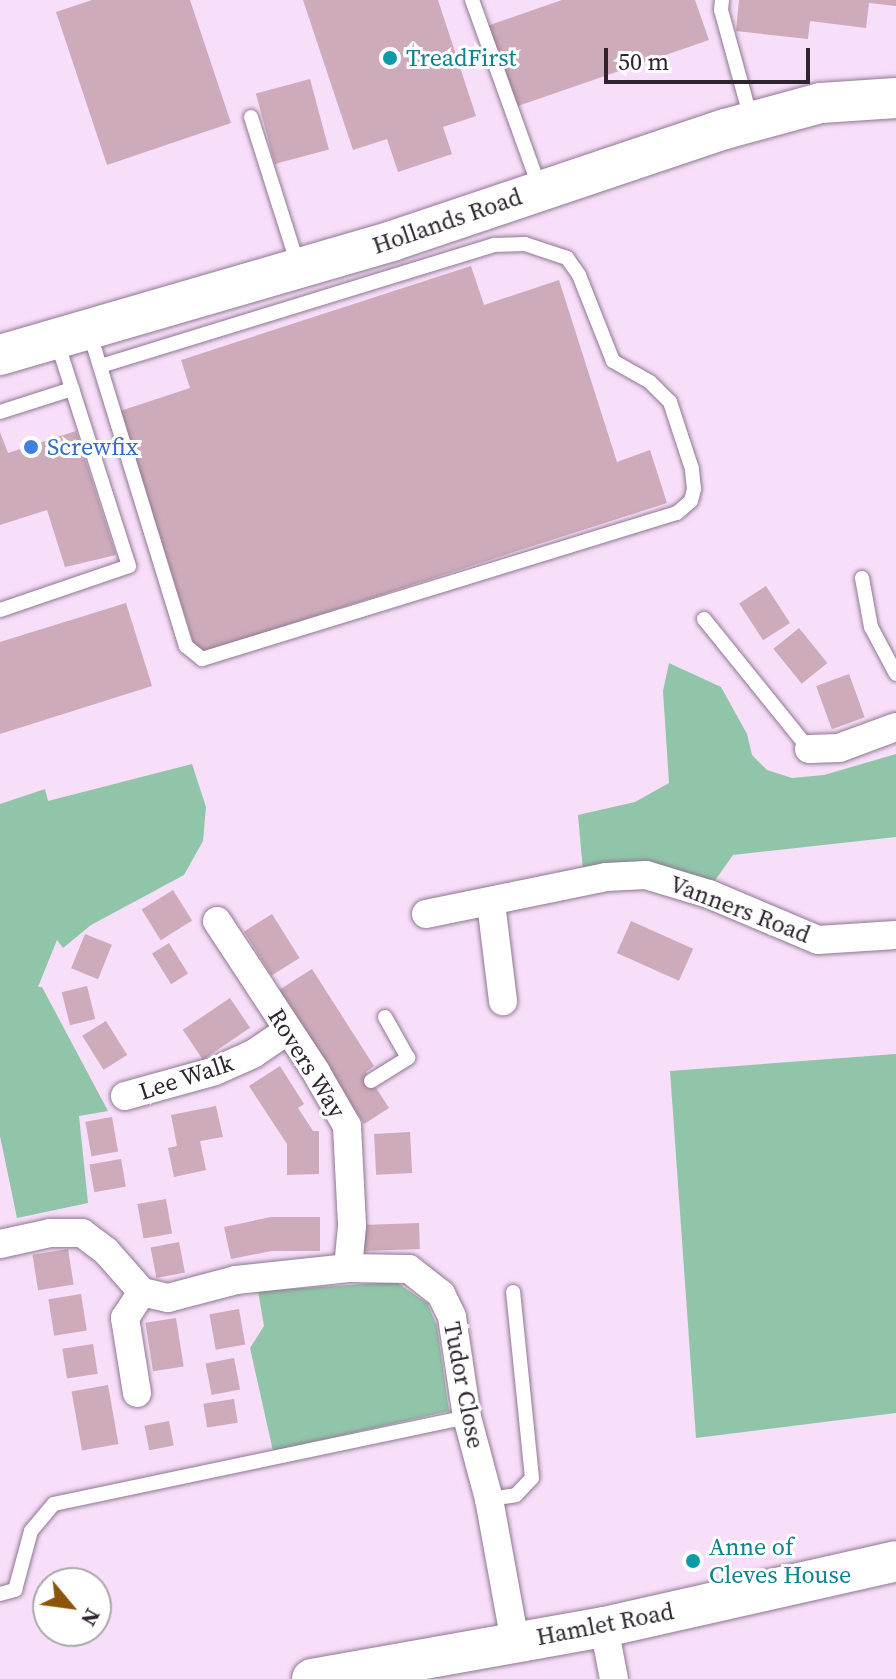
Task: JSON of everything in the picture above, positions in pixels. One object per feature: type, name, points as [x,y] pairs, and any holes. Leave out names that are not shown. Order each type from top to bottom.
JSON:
[{"type":"street","name":"Hollands Road","points":[[0,355],[82,345],[299,269],[751,121],[821,103],[896,98]]},
{"type":"street","points":[[809,749],[839,748],[896,727]]},
{"type":"street","name":"Vanners Road","points":[[426,914],[606,877],[646,875],[709,894],[818,940],[896,935]]},
{"type":"street","points":[[491,903],[503,1001]]},
{"type":"street","name":"Rovers Way","points":[[217,921],[287,1031],[340,1100],[347,1126],[352,1226],[348,1268]]},
{"type":"street","name":"Lee Walk","points":[[125,1096],[215,1071],[253,1054],[287,1031]]},
{"type":"street","points":[[0,1244],[50,1233],[82,1233],[106,1251],[142,1292],[125,1318],[137,1393]]},
{"type":"street","name":"Tudor Close","points":[[142,1292],[168,1298],[236,1280],[348,1268],[409,1269],[441,1294],[452,1317],[467,1417],[489,1499],[515,1642]]},
{"type":"street","name":"Hamlet Road","points":[[312,1679],[604,1627],[896,1561]]},
{"type":"street","points":[[604,1627],[614,1679]]},
{"type":"lane","points":[[472,0],[540,189]]},
{"type":"lane","points":[[722,0],[721,10],[751,121]]},
{"type":"lane","points":[[251,117],[299,269]]},
{"type":"lane","points":[[525,244],[567,258],[579,275],[613,361],[650,382],[670,402],[692,469],[694,489],[691,501],[677,513],[202,659],[186,646],[82,345],[494,245],[525,244]]},
{"type":"lane","points":[[0,610],[129,566],[72,389],[82,345]]},
{"type":"lane","points":[[0,412],[72,389]]},
{"type":"lane","points":[[862,578],[871,627],[896,674]]},
{"type":"lane","points":[[704,619],[809,749]]},
{"type":"lane","points":[[371,1081],[408,1058],[385,1017]]},
{"type":"lane","points":[[489,1499],[516,1495],[532,1478],[513,1292]]},
{"type":"lane","points":[[0,1594],[15,1590],[31,1531],[54,1504],[467,1417]]},
{"type":"green space","points":[[669,663],[721,687],[747,734],[752,755],[767,770],[792,778],[824,775],[896,754],[896,837],[733,855],[711,886],[583,871],[578,815],[635,802],[669,783],[663,691]]},
{"type":"green space","points":[[192,764],[206,807],[203,841],[184,875],[91,925],[63,948],[57,940],[38,987],[42,987],[108,1111],[79,1116],[88,1203],[17,1218],[0,1136],[0,804],[45,789],[48,801]]},
{"type":"green space","points":[[896,1054],[896,1413],[696,1438],[670,1071]]},
{"type":"green space","points":[[396,1282],[427,1303],[437,1326],[449,1411],[273,1451],[250,1348],[264,1326],[258,1291]]},
{"type":"building","points":[[92,0],[190,0],[231,123],[107,165],[56,12]]},
{"type":"building","name":"TreadFirst","points":[[303,0],[438,0],[476,116],[443,127],[452,154],[398,172],[387,139],[353,150]]},
{"type":"building","points":[[562,0],[695,0],[709,40],[515,107],[487,26]]},
{"type":"building","points":[[739,0],[896,0],[896,6],[869,3],[866,28],[810,21],[808,39],[736,31]]},
{"type":"building","points":[[310,79],[329,150],[275,164],[256,93]]},
{"type":"building","points":[[471,266],[484,305],[559,280],[617,462],[650,450],[667,503],[197,654],[120,411],[190,388],[181,360]]},
{"type":"building","points":[[76,431],[116,555],[65,567],[47,510],[0,525],[0,432],[8,453]]},
{"type":"building","points":[[766,586],[790,623],[763,640],[739,603]]},
{"type":"building","points":[[126,603],[152,686],[0,734],[0,642]]},
{"type":"building","points":[[799,628],[827,663],[802,684],[773,649]]},
{"type":"building","points":[[849,674],[865,717],[832,729],[816,686]]},
{"type":"building","points":[[173,890],[192,921],[161,940],[142,910]]},
{"type":"building","points":[[272,914],[300,958],[272,976],[244,931]]},
{"type":"building","points":[[631,921],[693,949],[679,981],[617,953]]},
{"type":"building","points":[[85,934],[112,945],[98,979],[71,968]]},
{"type":"building","points":[[169,943],[188,974],[171,984],[152,954]]},
{"type":"building","points":[[312,969],[374,1066],[366,1072],[389,1108],[364,1124],[279,990]]},
{"type":"building","points":[[87,986],[95,1019],[70,1025],[62,992]]},
{"type":"building","points":[[230,998],[250,1028],[203,1060],[183,1030]]},
{"type":"building","points":[[106,1021],[127,1055],[103,1070],[82,1036]]},
{"type":"building","points":[[280,1066],[304,1104],[298,1108],[313,1131],[319,1131],[319,1174],[287,1175],[287,1144],[249,1086]]},
{"type":"building","points":[[216,1106],[223,1137],[200,1141],[206,1170],[174,1177],[168,1148],[177,1146],[171,1115]]},
{"type":"building","points":[[112,1117],[118,1151],[91,1156],[85,1122]]},
{"type":"building","points":[[410,1132],[412,1173],[376,1175],[374,1134]]},
{"type":"building","points":[[121,1159],[126,1187],[94,1192],[89,1165]]},
{"type":"building","points":[[166,1199],[172,1233],[144,1239],[137,1204]]},
{"type":"building","points":[[271,1217],[320,1217],[320,1251],[272,1251],[231,1259],[224,1227]]},
{"type":"building","points":[[419,1223],[420,1249],[363,1251],[362,1225]]},
{"type":"building","points":[[179,1242],[185,1272],[156,1278],[151,1248]]},
{"type":"building","points":[[68,1249],[74,1285],[38,1290],[32,1255]]},
{"type":"building","points":[[81,1294],[87,1331],[54,1336],[48,1299]]},
{"type":"building","points":[[239,1309],[245,1344],[216,1350],[209,1314]]},
{"type":"building","points":[[176,1318],[184,1366],[153,1371],[145,1323]]},
{"type":"building","points":[[93,1344],[98,1374],[67,1378],[62,1349]]},
{"type":"building","points":[[234,1358],[240,1389],[212,1395],[206,1364]]},
{"type":"building","points":[[108,1385],[118,1444],[82,1451],[72,1391]]},
{"type":"building","points":[[234,1399],[238,1423],[207,1428],[203,1404]]},
{"type":"building","points":[[169,1421],[174,1446],[149,1450],[144,1426]]},
{"type":"place","name":"TreadFirst","points":[[390,58]]},
{"type":"place","name":"Screwfix","points":[[31,447]]},
{"type":"place","name":"Anne of Cleves House","points":[[693,1561]]}]
